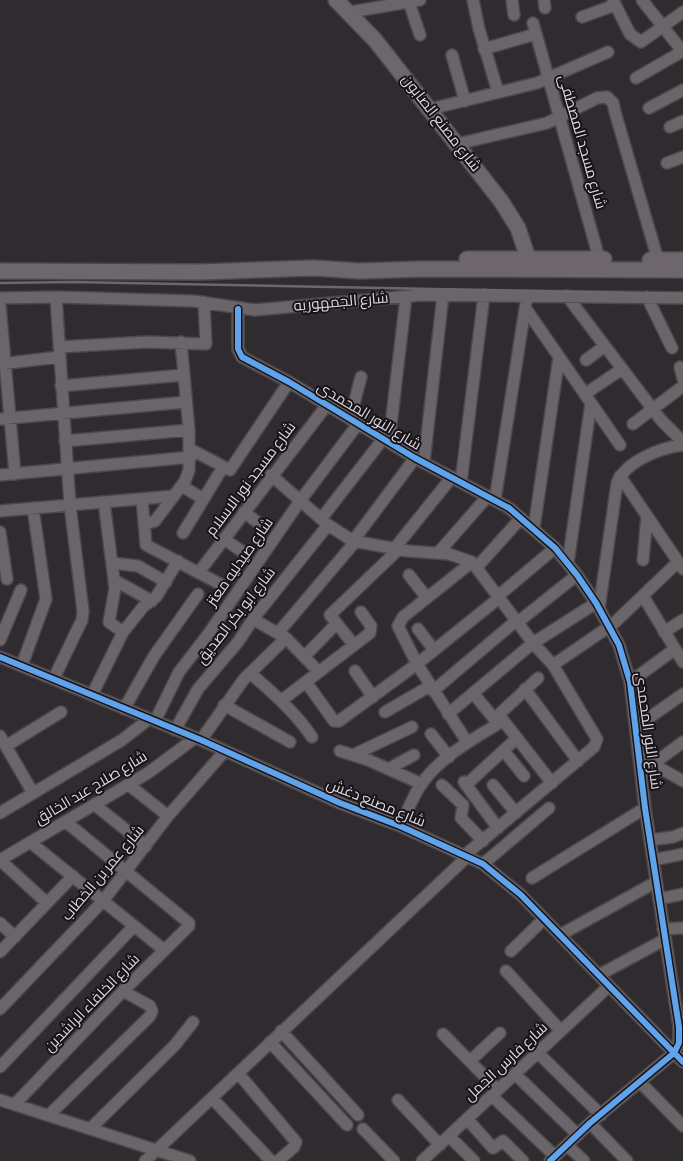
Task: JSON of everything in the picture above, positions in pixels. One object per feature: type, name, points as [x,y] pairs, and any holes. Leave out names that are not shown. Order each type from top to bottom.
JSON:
[{"type":"main road","name":"شارع مصنع الصابون","points":[[336,0],[350,12],[375,40],[510,214],[518,228],[528,258]]},
{"type":"main road","points":[[462,264],[528,258],[683,270]]},
{"type":"main road","points":[[0,271],[200,272],[314,268],[354,262],[601,264],[683,260]]},
{"type":"street","points":[[473,0],[484,49],[498,92]]},
{"type":"street","points":[[512,0],[514,15]]},
{"type":"street","points":[[636,78],[683,52],[662,28],[642,0]]},
{"type":"street","points":[[350,12],[414,1],[420,35]]},
{"type":"street","points":[[582,17],[614,2],[626,29],[636,40],[645,40],[683,12]]},
{"type":"street","name":"شارع مسجد المصطفى","points":[[484,49],[535,29],[601,264]]},
{"type":"street","points":[[430,109],[548,78],[608,52]]},
{"type":"street","points":[[452,55],[465,100]]},
{"type":"street","points":[[649,108],[683,90]]},
{"type":"street","points":[[457,144],[547,123],[597,98],[607,97],[613,103],[616,112],[658,260]]},
{"type":"street","points":[[670,127],[683,121]]},
{"type":"street","points":[[667,163],[683,157]]},
{"type":"street","points":[[419,460],[443,295]]},
{"type":"street","name":"شارع الجمهوريه","points":[[0,298],[56,297],[204,302],[255,310],[443,295],[683,298]]},
{"type":"street","points":[[354,645],[330,618],[331,614],[396,549],[456,480],[484,295]]},
{"type":"street","points":[[438,553],[492,498],[527,296]]},
{"type":"street","points":[[448,714],[533,643],[598,606],[617,483],[620,476],[628,468],[652,454],[683,444],[652,409],[567,296]]},
{"type":"street","points":[[54,678],[83,616],[70,505],[56,297]]},
{"type":"street","points":[[386,441],[406,297]]},
{"type":"street","points":[[647,297],[672,348]]},
{"type":"street","points":[[2,364],[59,352],[147,342],[206,344],[204,302]]},
{"type":"street","points":[[0,305],[5,418],[15,474]]},
{"type":"street","name":"شارع النور المحمدى","points":[[238,308],[238,349],[240,355],[289,382],[419,460],[492,498],[521,518],[555,548],[577,575],[598,606],[619,645],[630,682],[645,808],[679,1027],[679,1046]]},
{"type":"street","points":[[526,308],[620,445]]},
{"type":"street","points":[[144,524],[155,521],[182,486],[189,470],[189,430],[181,342]]},
{"type":"street","points":[[586,360],[605,346]]},
{"type":"street","points":[[534,528],[559,357]]},
{"type":"street","points":[[680,367],[683,379]]},
{"type":"street","points":[[568,564],[588,398],[622,369]]},
{"type":"street","points":[[61,386],[183,375]]},
{"type":"street","points":[[354,421],[361,377]]},
{"type":"street","points":[[0,475],[67,469],[190,453],[230,470],[289,382]]},
{"type":"street","points":[[633,424],[683,386]]},
{"type":"street","points":[[5,418],[186,402]]},
{"type":"street","name":"شارع مسجد نور الاسلام","points":[[199,572],[271,475],[327,405]]},
{"type":"street","name":"شارع صيدليه معتز","points":[[152,720],[179,672],[209,633],[354,421]]},
{"type":"street","points":[[65,441],[189,430]]},
{"type":"street","name":"شارع ابو بكر الصديق","points":[[175,730],[198,689],[238,642],[324,522],[386,441]]},
{"type":"street","name":"شارع صلاح عبد الخالق","points":[[0,860],[129,785],[198,739],[282,636],[419,460]]},
{"type":"street","points":[[183,533],[222,467]]},
{"type":"street","points":[[145,1161],[483,841],[594,747],[597,739],[554,664],[533,643],[474,565],[456,555],[396,549],[354,542],[324,522],[271,475]]},
{"type":"street","points":[[554,664],[610,627],[643,596],[682,566],[620,476]]},
{"type":"street","points":[[182,486],[203,499]]},
{"type":"street","points":[[0,511],[174,496]]},
{"type":"street","points":[[142,499],[146,545],[220,584]]},
{"type":"street","points":[[104,502],[113,563],[115,594],[109,622],[123,632]]},
{"type":"street","points":[[22,665],[46,599],[32,508]]},
{"type":"street","points":[[244,512],[261,525]]},
{"type":"street","points":[[642,560],[647,516]]},
{"type":"street","points":[[468,742],[431,688],[399,631],[402,617],[474,565],[521,518]]},
{"type":"street","points":[[0,532],[7,579]]},
{"type":"street","points":[[224,539],[242,552]]},
{"type":"street","points":[[306,682],[334,721],[340,721],[417,664],[555,548]]},
{"type":"street","points":[[92,695],[123,632],[143,607],[152,601],[178,561]]},
{"type":"street","points":[[113,563],[138,566],[166,582]]},
{"type":"street","points":[[409,575],[427,598]]},
{"type":"street","points":[[385,712],[431,688],[577,575]]},
{"type":"street","points":[[114,580],[152,601]]},
{"type":"street","points":[[0,640],[21,590]]},
{"type":"street","points":[[124,709],[154,656],[198,594]]},
{"type":"street","points":[[643,596],[683,662]]},
{"type":"street","points":[[282,700],[372,631],[360,612]]},
{"type":"street","points":[[253,619],[282,636],[305,656],[319,672]]},
{"type":"street","points":[[664,632],[683,620]]},
{"type":"street","points":[[305,656],[336,624]]},
{"type":"street","points":[[418,629],[434,650]]},
{"type":"street","points":[[630,682],[675,649]]},
{"type":"street","name":"شارع مصنع دغش","points":[[0,657],[198,739],[483,864],[501,878],[544,919],[609,986],[679,1046],[683,1062]]},
{"type":"street","points":[[355,671],[372,697]]},
{"type":"street","points":[[250,673],[282,700],[299,719],[312,738]]},
{"type":"street","points":[[400,826],[422,784],[449,757],[468,742],[495,726],[497,717],[538,678]]},
{"type":"street","points":[[525,689],[578,760]]},
{"type":"street","points":[[473,693],[517,738],[552,783]]},
{"type":"street","points":[[636,727],[683,694]]},
{"type":"street","points":[[224,705],[290,742]]},
{"type":"street","points":[[33,792],[4,747],[61,712]]},
{"type":"street","points":[[0,813],[152,720]]},
{"type":"street","points":[[353,755],[412,727]]},
{"type":"street","points":[[431,734],[449,757]]},
{"type":"street","points":[[498,828],[465,783],[517,738]]},
{"type":"street","points":[[653,764],[683,742]]},
{"type":"street","points":[[340,751],[390,768],[422,784]]},
{"type":"street","points":[[504,751],[524,776]]},
{"type":"street","name":"شارع عمر بن الخطاب","points":[[0,1009],[103,901],[168,816],[224,752]]},
{"type":"street","points":[[390,768],[414,755]]},
{"type":"street","points":[[640,757],[683,782]]},
{"type":"street","points":[[442,784],[463,804],[461,818],[483,841]]},
{"type":"street","points":[[129,785],[168,816]]},
{"type":"street","points":[[493,785],[516,813]]},
{"type":"street","points":[[95,804],[146,846]]},
{"type":"street","points":[[483,864],[549,808]]},
{"type":"street","points":[[532,878],[645,808]]},
{"type":"street","points":[[66,822],[126,872]]},
{"type":"street","points":[[650,840],[673,837],[683,833]]},
{"type":"street","points":[[30,842],[164,950]]},
{"type":"street","points":[[653,860],[683,854]]},
{"type":"street","points":[[0,860],[47,903]]},
{"type":"street","name":"شارع الخلفاء الراشدين","points":[[15,1104],[123,991],[188,927],[188,923],[126,872]]},
{"type":"street","points":[[0,952],[73,876]]},
{"type":"street","points":[[560,935],[656,882]]},
{"type":"street","points":[[659,899],[683,894]]},
{"type":"street","points":[[511,951],[544,919]]},
{"type":"street","points":[[0,923],[15,937]]},
{"type":"street","points":[[0,1067],[134,926]]},
{"type":"street","points":[[599,975],[664,935],[683,928]]},
{"type":"street","points":[[506,971],[561,1031]]},
{"type":"street","name":"شارع فارس الجمل","points":[[425,1160],[609,986]]},
{"type":"street","points":[[48,1115],[150,1016],[152,1011],[150,1006],[123,991]]},
{"type":"street","points":[[90,1128],[175,1045],[192,1022]]},
{"type":"street","points":[[281,1031],[358,1115]]},
{"type":"street","points":[[470,1061],[500,1033]]},
{"type":"street","points":[[444,1034],[470,1061],[552,1159],[590,1123],[640,1082],[679,1046]]},
{"type":"street","points":[[270,1042],[347,1125]]},
{"type":"street","points":[[538,1052],[601,1115]]},
{"type":"street","points":[[238,1073],[295,1140],[294,1147],[278,1161]]},
{"type":"street","points":[[515,1074],[578,1135]]},
{"type":"street","points":[[640,1082],[683,1126]]},
{"type":"street","points":[[212,1098],[271,1161]]},
{"type":"street","points":[[0,1100],[190,1161]]},
{"type":"street","points":[[398,1100],[440,1145]]},
{"type":"street","points":[[467,1119],[493,1148],[503,1141],[523,1161]]},
{"type":"street","points":[[590,1123],[627,1161]]},
{"type":"street","points":[[363,1129],[394,1161]]},
{"type":"street","points":[[449,1136],[474,1161]]},
{"type":"street","points":[[568,1144],[584,1161]]},
{"type":"railway","points":[[0,283],[73,282],[683,294]]},
{"type":"cycle path","points":[[238,309],[238,349],[242,357],[289,382],[415,458],[509,508],[555,548],[577,575],[596,603],[619,645],[630,682],[645,808],[679,1027],[679,1043],[674,1053],[590,1123],[550,1161]]},
{"type":"cycle path","points":[[0,657],[201,740],[340,803],[400,826],[483,864],[521,895],[683,1062]]}]
